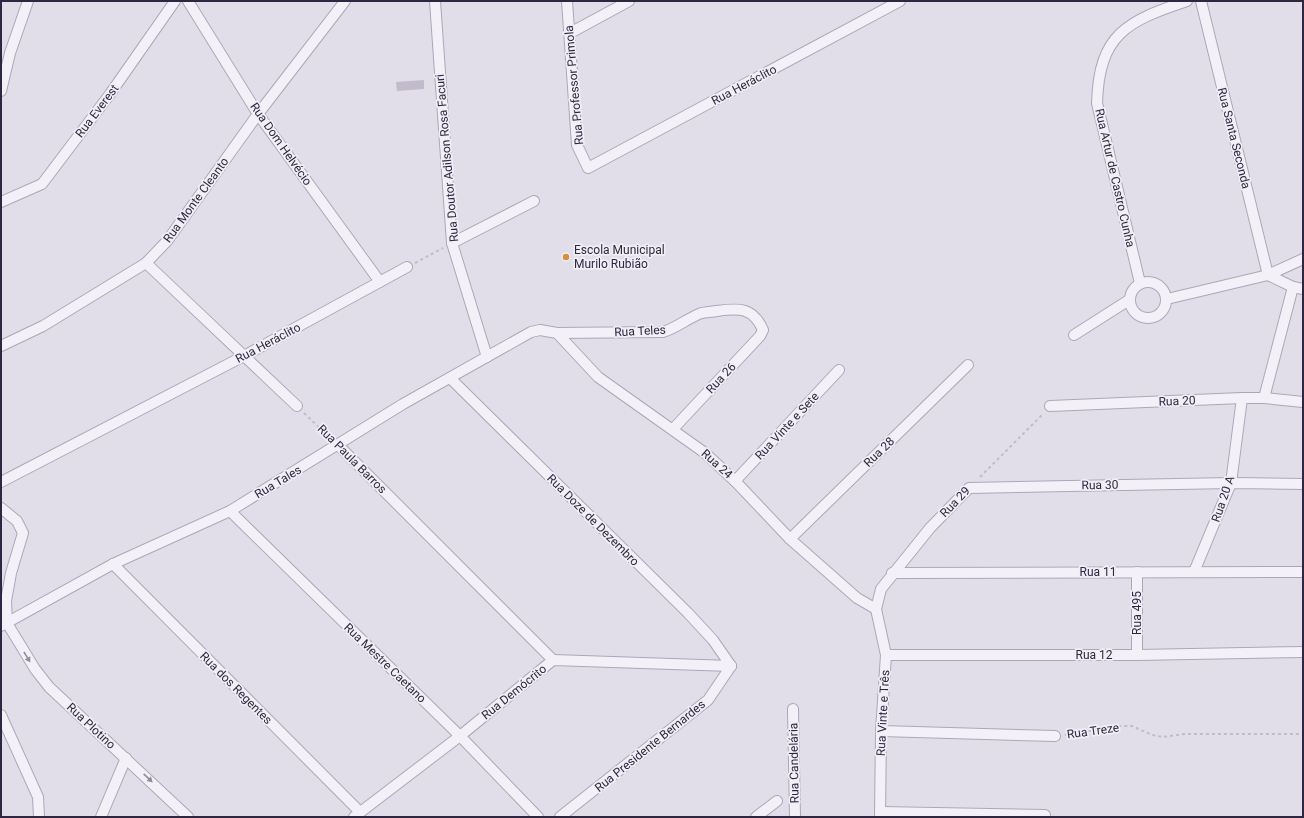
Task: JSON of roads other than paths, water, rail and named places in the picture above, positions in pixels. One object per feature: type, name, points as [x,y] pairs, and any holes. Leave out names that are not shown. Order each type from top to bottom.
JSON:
[{"type":"street","points":[[1,91],[10,53],[28,1]]},
{"type":"street","name":"Rua Everest","points":[[1,202],[42,184],[110,94],[175,1]]},
{"type":"street","name":"Rua Dom Helvécio","points":[[188,1],[258,114],[380,282]]},
{"type":"street","name":"Rua Monte Cleanto","points":[[1,346],[43,326],[146,263],[167,241],[258,114],[345,1]]},
{"type":"street","name":"Rua Doutor Adilson Rosa Facuri","points":[[434,1],[452,243],[487,357]]},
{"type":"street","name":"Rua Professor Primola","points":[[567,1],[577,145],[588,168]]},
{"type":"street","points":[[570,34],[629,1]]},
{"type":"street","name":"Rua Heráclito","points":[[588,168],[900,1]]},
{"type":"street","name":"Rua Artur de Castro Cunha","points":[[1140,283],[1097,103],[1098,81],[1106,52],[1124,28],[1154,12],[1187,1]]},
{"type":"street","name":"Rua Santa Seconda","points":[[1201,1],[1268,275]]},
{"type":"street","points":[[452,243],[534,201]]},
{"type":"street","points":[[1166,299],[1268,275],[1303,259]]},
{"type":"street","points":[[146,263],[297,406]]},
{"type":"street","name":"Rua Heráclito","points":[[1,482],[244,356],[407,267]]},
{"type":"street","points":[[1264,398],[1298,288],[1268,275]]},
{"type":"street","points":[[1149,282],[1157,284],[1164,290],[1166,299],[1165,309],[1158,316],[1148,319],[1138,317],[1131,309],[1129,300],[1132,290],[1140,283],[1149,282]]},
{"type":"street","points":[[1074,335],[1129,300]]},
{"type":"street","name":"Rua Teles","points":[[553,332],[663,332],[672,329],[700,313],[735,309],[748,311],[760,324]]},
{"type":"street","name":"Rua 26","points":[[673,429],[760,336],[763,330],[760,324]]},
{"type":"street","name":"Rua Tales","points":[[4,625],[113,564],[230,511],[403,404],[531,332],[553,332]]},
{"type":"street","name":"Rua 24","points":[[553,332],[598,378],[706,453],[790,539],[857,598],[876,609]]},
{"type":"street","name":"Rua 28","points":[[790,539],[968,365]]},
{"type":"street","name":"Rua Vinte e Sete","points":[[735,481],[839,370]]},
{"type":"street","name":"Rua Doze de Dezembro","points":[[450,378],[688,614],[713,640],[730,666]]},
{"type":"street","name":"Rua 20","points":[[1050,406],[1242,398],[1264,398],[1303,402]]},
{"type":"street","name":"Rua 20 A","points":[[1194,572],[1231,483],[1242,398]]},
{"type":"street","name":"Rua Paula Barros","points":[[338,445],[554,660]]},
{"type":"street","name":"Rua 30","points":[[969,488],[1231,483],[1303,484]]},
{"type":"street","name":"Rua 29","points":[[876,609],[881,589],[892,573],[930,528],[969,488]]},
{"type":"street","points":[[1,508],[17,521],[23,533],[11,573],[6,601],[4,625]]},
{"type":"street","name":"Rua Mestre Caetano","points":[[230,511],[460,736],[538,817]]},
{"type":"street","name":"Rua dos Regentes","points":[[113,564],[357,815]]},
{"type":"street","name":"Rua 495","points":[[1137,572],[1137,654]]},
{"type":"street","name":"Rua 11","points":[[892,573],[1303,572]]},
{"type":"street","name":"Rua Vinte e Três","points":[[876,609],[886,654],[881,731],[880,815]]},
{"type":"street","name":"Rua Plotino","points":[[4,625],[49,687],[188,817]]},
{"type":"street","name":"Rua 12","points":[[886,654],[1137,654],[1303,652]]},
{"type":"street","name":"Rua Demócrito","points":[[357,815],[460,736],[554,660],[730,666]]},
{"type":"street","name":"Rua Presidente Bernardes","points":[[560,817],[708,700],[730,666]]},
{"type":"street","name":"Rua Candelária","points":[[793,709],[795,817]]},
{"type":"street","points":[[1,715],[38,797],[39,817]]},
{"type":"street","name":"Rua Treze","points":[[881,731],[1055,736]]},
{"type":"street","points":[[101,817],[126,758]]},
{"type":"street","points":[[756,817],[777,801]]},
{"type":"street","points":[[880,815],[1045,815]]},
{"type":"place","name":"Escola Municipal Murilo Rubião","points":[[566,257]]}]
